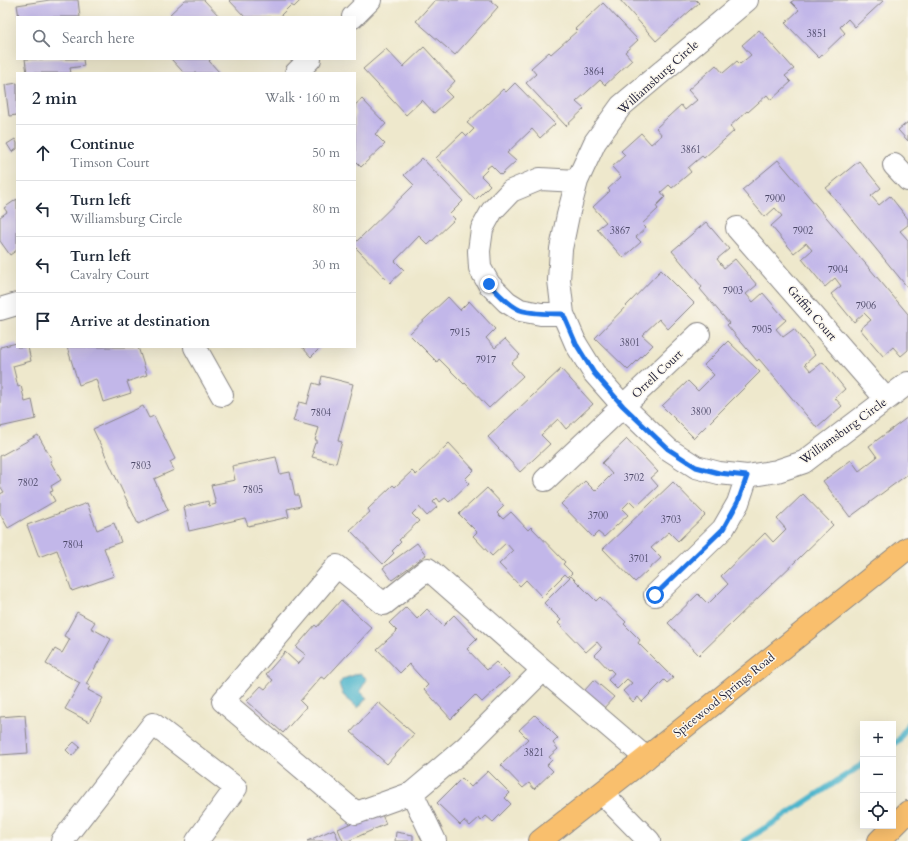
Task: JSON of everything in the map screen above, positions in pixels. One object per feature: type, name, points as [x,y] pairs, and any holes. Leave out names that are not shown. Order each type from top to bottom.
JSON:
[{"type":"main road","name":"Spicewood Springs Road","points":[[540,841],[908,548]]},
{"type":"main road","points":[[879,841],[908,812]]},
{"type":"street","points":[[354,16],[370,0]]},
{"type":"street","name":"Williamsburg Circle","points":[[747,0],[621,106],[595,142],[576,181],[561,249],[559,280],[563,314],[576,344],[594,373],[623,406],[668,449],[696,467],[719,473],[747,476],[777,471],[804,462],[908,383]]},
{"type":"street","points":[[297,72],[309,60]]},
{"type":"street","points":[[563,314],[541,314],[520,310],[507,302],[489,284],[480,268],[479,251],[482,229],[492,211],[511,191],[540,179],[576,181]]},
{"type":"street","name":"Griffin Court","points":[[737,228],[886,399]]},
{"type":"street","points":[[0,309],[16,304]]},
{"type":"street","name":"Orrell Court","points":[[545,480],[699,334]]},
{"type":"street","points":[[197,348],[222,395]]},
{"type":"street","points":[[655,595],[723,529],[738,502],[747,476]]},
{"type":"street","points":[[543,670],[465,748],[412,793],[356,813],[223,702],[337,566],[384,604],[428,569],[646,758]]},
{"type":"street","points":[[62,841],[153,724],[236,788],[197,841]]},
{"type":"street","points":[[412,793],[435,841]]},
{"type":"street","points":[[602,793],[649,841]]},
{"type":"water","points":[[360,673],[367,679],[360,691],[367,698],[358,708],[343,695],[339,684],[343,679]]},
{"type":"building","points":[[50,0],[78,0],[80,16],[19,16],[17,5]]},
{"type":"building","points":[[185,0],[204,0],[219,16],[172,16],[170,14]]},
{"type":"building","points":[[229,0],[301,0],[294,7],[291,5],[282,16],[244,16]]},
{"type":"building","points":[[435,0],[492,0],[491,1],[498,7],[455,55],[416,21]]},
{"type":"building","points":[[620,0],[696,0],[699,3],[656,41]]},
{"type":"building","points":[[794,0],[884,0],[855,27],[848,19],[840,27],[845,33],[819,58],[785,23],[799,10],[791,2]]},
{"type":"building","points":[[603,3],[638,40],[625,52],[632,60],[605,85],[600,80],[576,102],[584,109],[566,126],[526,83],[536,74],[531,68],[549,52],[551,54],[577,31],[575,29]]},
{"type":"building","points":[[759,30],[794,69],[785,76],[791,82],[771,100],[767,95],[748,112],[747,111],[730,126],[734,131],[704,158],[702,156],[688,168],[691,172],[672,188],[669,185],[661,192],[665,197],[656,206],[658,209],[642,224],[646,228],[636,237],[641,242],[623,258],[597,229],[606,222],[593,207],[610,191],[608,189],[621,177],[612,167],[625,155],[621,151],[641,133],[651,144],[662,135],[656,128],[681,105],[685,110],[697,100],[688,90],[716,65],[723,73],[737,61],[740,64],[751,55],[742,45]]},
{"type":"building","points":[[424,47],[455,81],[446,91],[452,97],[434,113],[422,100],[406,115],[363,69],[386,49],[403,67]]},
{"type":"building","points":[[25,60],[83,60],[84,66],[70,68],[71,72],[27,72]]},
{"type":"building","points":[[172,60],[210,60],[209,61],[219,72],[183,72]]},
{"type":"building","points":[[16,83],[16,115],[9,116],[5,85]]},
{"type":"building","points":[[515,83],[555,124],[540,138],[532,129],[507,153],[516,161],[501,175],[491,165],[487,168],[488,169],[481,176],[490,185],[475,200],[436,158],[463,132],[467,136],[474,129],[467,123],[503,89],[506,92]]},
{"type":"building","points":[[362,99],[386,124],[375,134],[385,144],[361,167],[356,162],[356,104]]},
{"type":"building","points":[[908,122],[908,141],[898,130]]},
{"type":"building","points":[[15,139],[16,150],[12,152],[7,144]]},
{"type":"building","points":[[422,158],[463,201],[450,214],[455,219],[428,245],[419,236],[395,261],[404,270],[390,283],[356,248],[356,242],[414,185],[404,175]]},
{"type":"building","points":[[778,160],[908,314],[908,350],[901,356],[893,347],[883,356],[860,329],[871,320],[864,313],[854,322],[831,294],[841,286],[835,278],[825,287],[802,259],[812,250],[806,243],[794,253],[771,226],[782,216],[775,208],[765,217],[742,190]]},
{"type":"building","points":[[859,161],[881,188],[871,196],[879,205],[890,196],[908,219],[908,225],[900,231],[908,240],[908,288],[826,188]]},
{"type":"building","points":[[16,200],[16,251],[10,255],[0,241],[0,217],[7,212],[4,208]]},
{"type":"building","points":[[706,222],[729,249],[717,259],[724,268],[735,259],[757,285],[746,294],[753,302],[763,293],[786,320],[776,329],[783,337],[794,329],[815,355],[805,364],[811,371],[823,362],[845,389],[835,398],[842,406],[817,428],[759,359],[757,361],[727,325],[729,323],[700,289],[702,287],[672,251]]},
{"type":"building","points":[[661,270],[694,303],[668,329],[659,319],[642,335],[653,345],[628,370],[595,338]]},
{"type":"building","points":[[448,297],[460,310],[469,301],[495,329],[486,338],[495,348],[505,339],[520,355],[511,363],[523,376],[489,408],[465,383],[464,384],[439,359],[437,362],[409,334]]},
{"type":"building","points":[[728,341],[760,372],[694,438],[662,406],[688,381],[698,391],[714,375],[704,365]]},
{"type":"building","points":[[16,343],[16,348],[28,348],[31,361],[13,366],[18,387],[21,386],[25,402],[32,400],[36,419],[0,427],[0,347]]},
{"type":"building","points":[[67,348],[138,348],[147,375],[127,382],[131,393],[103,402],[96,379],[79,385]]},
{"type":"building","points":[[303,348],[320,348],[311,357]]},
{"type":"building","points":[[561,369],[593,404],[566,429],[558,419],[541,435],[550,444],[520,472],[488,437]]},
{"type":"building","points":[[322,376],[353,384],[338,441],[342,442],[336,463],[312,457],[315,443],[317,443],[317,440],[315,440],[319,428],[293,421],[299,402],[307,404],[313,383],[320,385]]},
{"type":"building","points":[[143,406],[149,418],[154,416],[175,459],[170,462],[174,470],[154,479],[168,510],[138,524],[93,429]]},
{"type":"building","points":[[908,417],[908,474],[850,517],[823,481],[851,460],[859,471],[877,457],[869,446]]},
{"type":"building","points":[[38,435],[61,480],[51,486],[53,491],[50,492],[55,501],[8,528],[0,514],[0,494],[4,492],[0,486],[0,456]]},
{"type":"building","points":[[627,439],[658,472],[651,478],[658,486],[636,507],[630,501],[622,509],[628,515],[604,537],[598,532],[593,537],[561,504],[585,481],[595,491],[612,474],[602,463]]},
{"type":"building","points":[[449,443],[474,470],[465,479],[469,483],[449,502],[445,498],[440,502],[437,498],[433,502],[437,507],[427,516],[419,507],[412,514],[419,521],[399,540],[401,542],[392,551],[394,553],[383,564],[350,530],[370,512],[368,509],[393,485],[395,487],[412,471],[416,475]]},
{"type":"building","points":[[276,457],[280,474],[290,472],[295,495],[298,495],[301,506],[287,509],[289,517],[248,526],[245,518],[189,531],[184,507],[208,501],[209,506],[216,504],[211,485],[235,480],[232,466]]},
{"type":"building","points":[[673,482],[705,515],[678,541],[669,532],[651,548],[661,558],[635,582],[603,549]]},
{"type":"building","points":[[487,488],[504,506],[497,513],[503,519],[511,512],[528,530],[531,527],[565,562],[563,564],[572,573],[568,577],[565,574],[542,597],[526,580],[520,586],[499,564],[513,551],[506,543],[492,556],[473,536],[477,532],[459,514]]},
{"type":"building","points":[[803,494],[833,525],[699,655],[668,623],[698,594],[708,604],[728,584],[721,576],[765,533],[773,542],[786,529],[777,519]]},
{"type":"building","points":[[87,503],[97,530],[114,523],[121,542],[104,548],[114,576],[72,591],[57,550],[39,557],[27,525]]},
{"type":"building","points":[[417,543],[426,555],[392,580],[383,568]]},
{"type":"building","points":[[571,576],[596,601],[600,597],[626,622],[624,624],[640,640],[638,643],[673,678],[667,683],[664,680],[642,702],[638,697],[633,702],[623,691],[632,683],[627,679],[617,689],[608,680],[614,673],[610,669],[609,670],[595,655],[602,648],[597,642],[586,652],[558,623],[561,620],[544,603]]},
{"type":"building","points":[[341,600],[372,628],[325,679],[321,677],[300,701],[306,707],[283,733],[247,701],[261,686],[265,689],[273,680],[266,674],[285,652],[298,664],[306,655],[296,647],[315,625],[317,627]]},
{"type":"building","points":[[406,607],[417,619],[427,609],[443,626],[454,615],[477,639],[467,649],[487,670],[496,662],[510,676],[482,702],[475,695],[451,719],[424,689],[428,685],[409,664],[400,673],[377,649],[397,631],[389,623]]},
{"type":"building","points":[[77,612],[95,622],[91,628],[111,639],[86,684],[90,686],[88,690],[103,698],[89,722],[65,709],[80,683],[46,664],[55,649],[62,653],[70,639],[64,636]]},
{"type":"building","points":[[594,680],[614,697],[603,709],[584,691]]},
{"type":"building","points":[[378,702],[414,734],[387,764],[351,732]]},
{"type":"building","points":[[25,715],[28,753],[0,755],[0,717]]},
{"type":"building","points":[[535,715],[558,738],[553,743],[558,749],[549,757],[552,760],[547,765],[553,771],[534,789],[529,783],[523,788],[501,765],[528,739],[519,730]]},
{"type":"building","points":[[74,742],[80,747],[72,756],[66,750]]},
{"type":"building","points":[[488,771],[510,793],[505,798],[511,804],[493,822],[486,816],[481,821],[479,818],[470,826],[464,821],[460,825],[437,803],[462,778],[471,787]]},
{"type":"building","points":[[380,810],[386,824],[348,841],[343,841],[338,829]]},
{"type":"building","points":[[334,829],[339,841],[307,841]]},
{"type":"building","points":[[396,832],[413,835],[413,841],[395,841]]},
{"type":"waterway","points":[[896,742],[899,740],[908,724]]},
{"type":"waterway","points":[[744,841],[860,766]]},
{"type":"route","points":[[489,284],[507,302],[520,310],[541,314],[563,314],[576,344],[594,373],[623,406],[668,449],[696,467],[719,473],[747,476],[738,502],[723,529],[655,595]]}]
